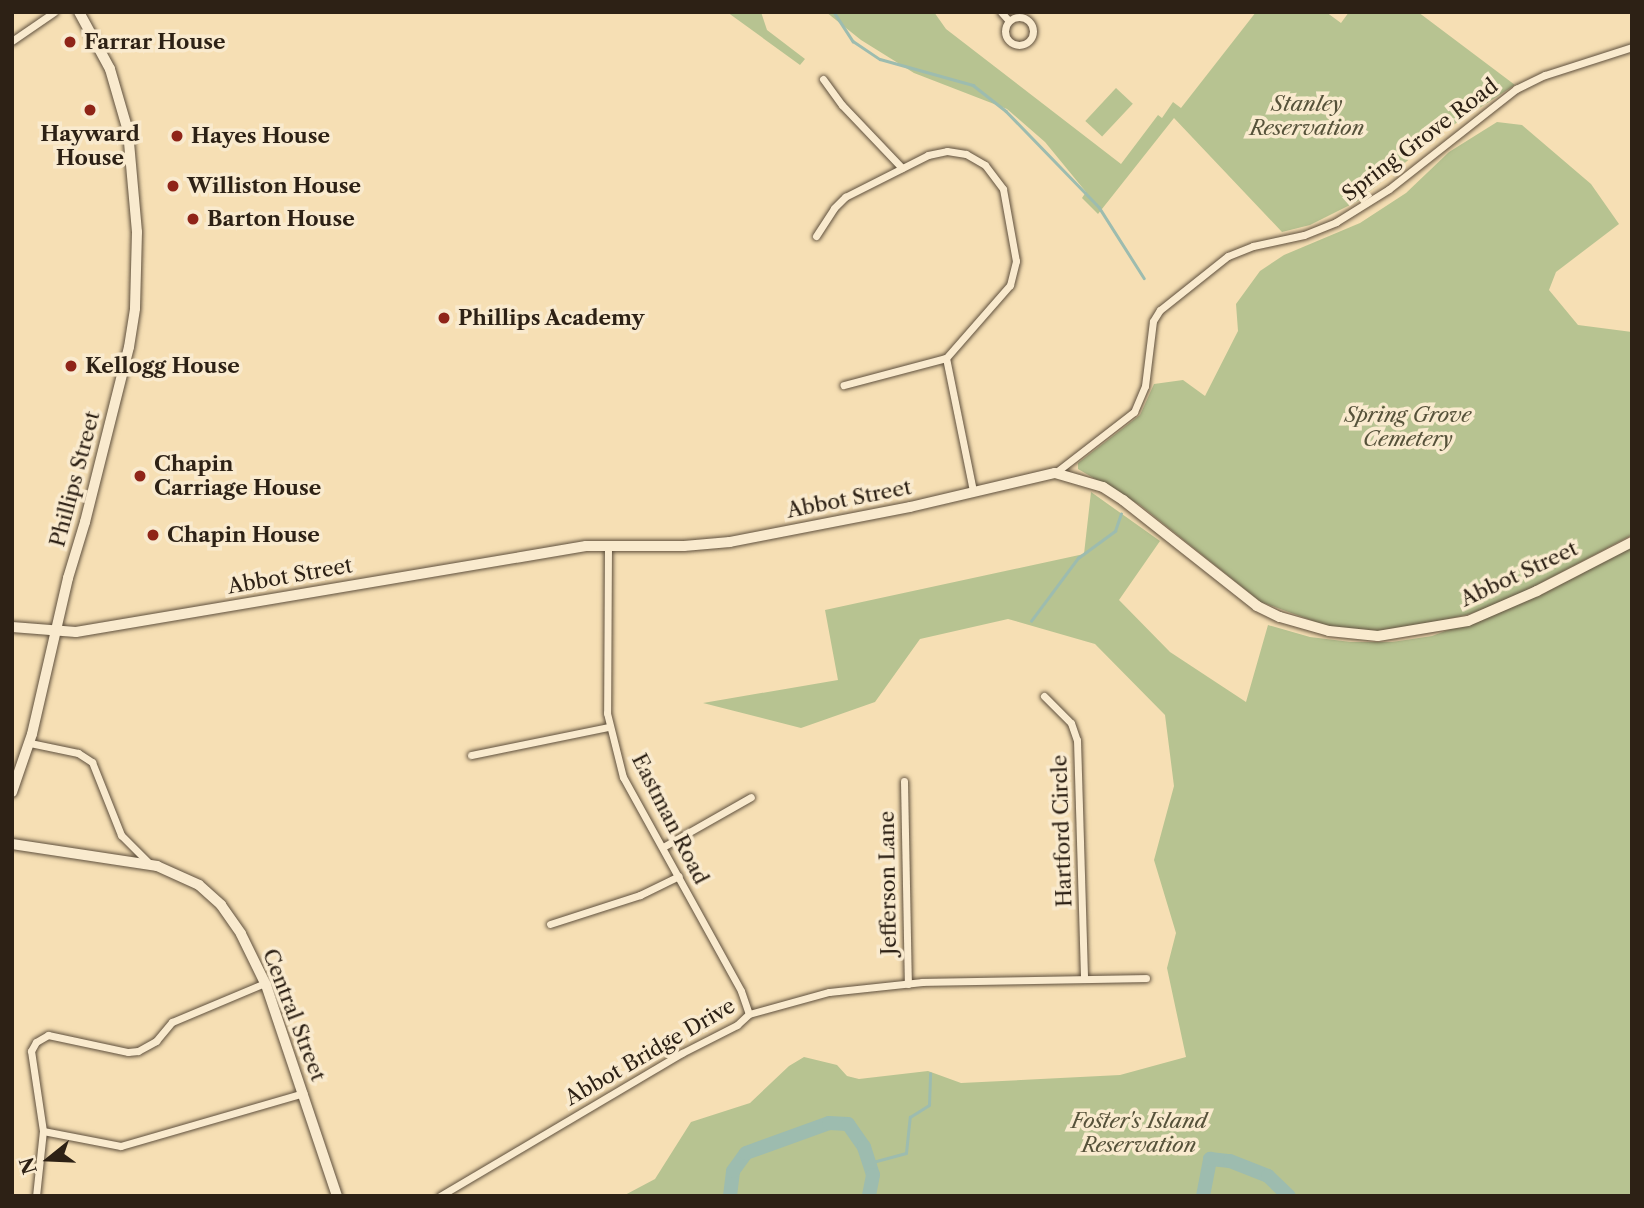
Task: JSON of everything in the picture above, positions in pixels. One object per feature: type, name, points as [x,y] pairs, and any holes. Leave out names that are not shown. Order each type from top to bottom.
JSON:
[{"type":"street","points":[[12,41],[54,12]]},
{"type":"street","name":"Phillips Street","points":[[12,792],[30,743],[129,347],[137,280],[137,232],[128,131],[110,69],[79,12]]},
{"type":"street","points":[[1001,12],[1009,21]]},
{"type":"street","name":"Spring Grove Road","points":[[1055,473],[1134,412],[1145,386],[1153,321],[1160,310],[1228,256],[1253,246],[1304,235],[1336,222],[1389,189],[1516,89],[1545,75],[1632,47]]},
{"type":"street","points":[[823,79],[842,104],[902,168]]},
{"type":"street","points":[[816,236],[834,208],[845,197],[928,155],[958,152],[985,165],[1003,189],[1016,261],[1010,285],[946,358],[844,385]]},
{"type":"street","points":[[946,358],[973,491]]},
{"type":"street","name":"Abbot Street","points":[[12,627],[76,632],[510,557],[608,545],[684,547],[730,542],[870,516],[1055,473],[1103,487],[1123,500],[1258,606],[1280,617],[1329,631],[1378,636],[1468,621],[1537,591],[1632,542]]},
{"type":"street","name":"Eastman Road","points":[[608,545],[609,727],[623,776],[741,991],[748,1014]]},
{"type":"street","name":"Hartford Circle","points":[[1044,696],[1071,723],[1077,740],[1084,979]]},
{"type":"street","points":[[471,755],[609,727]]},
{"type":"street","points":[[30,743],[78,753],[92,762],[121,835],[150,864]]},
{"type":"street","name":"Jefferson Lane","points":[[904,781],[908,984]]},
{"type":"street","points":[[663,847],[751,797]]},
{"type":"street","name":"Central Street","points":[[12,844],[150,864],[199,885],[221,905],[240,934],[265,983],[337,1196]]},
{"type":"street","points":[[550,924],[609,907],[679,876]]},
{"type":"street","name":"Abbot Bridge Drive","points":[[440,1196],[682,1053],[737,1025],[748,1014],[768,1011],[829,992],[908,984],[1146,978]]},
{"type":"street","points":[[36,1196],[43,1131],[31,1051],[36,1042],[48,1035],[128,1052],[146,1049],[172,1022],[265,983]]},
{"type":"street","points":[[43,1131],[121,1146],[303,1093]]},
{"type":"green space","points":[[727,12],[761,12],[767,30],[805,59],[800,65]]},
{"type":"green space","name":"Stanley Reservation","points":[[826,12],[934,12],[946,29],[1121,164],[1158,115],[1162,118],[1173,102],[1181,108],[1256,12],[1326,12],[1341,23],[1349,12],[1418,12],[1515,85],[1444,131],[1358,201],[1310,225],[1282,232],[1174,118],[1098,214],[1082,198],[1086,192],[1045,142],[1007,109],[914,73],[861,40]]},
{"type":"green space","points":[[1116,88],[1133,104],[1102,137],[1085,121]]},
{"type":"green space","name":"Spring Grove Cemetery","points":[[1497,122],[1522,125],[1591,184],[1619,224],[1556,272],[1549,290],[1578,325],[1632,332],[1632,535],[1512,598],[1470,614],[1417,626],[1378,631],[1330,627],[1261,602],[1140,505],[1078,469],[1078,463],[1140,415],[1154,384],[1183,380],[1205,396],[1238,331],[1236,304],[1260,271],[1284,255],[1360,223],[1406,193],[1449,152]]},
{"type":"green space","name":"Foster's Island Reservation","points":[[1091,492],[1160,541],[1119,600],[1170,652],[1246,702],[1268,625],[1310,637],[1351,642],[1392,642],[1432,636],[1539,596],[1632,547],[1632,1196],[623,1196],[655,1179],[691,1122],[750,1103],[789,1066],[804,1057],[837,1065],[847,1076],[859,1079],[928,1071],[961,1083],[1120,1075],[1186,1057],[1167,968],[1176,933],[1154,860],[1174,786],[1165,715],[1095,644],[1008,619],[920,639],[875,702],[801,728],[703,703],[838,680],[825,610],[1084,554]]},
{"type":"waterway","points":[[834,12],[853,41],[880,59],[973,85],[1006,111],[1099,207],[1144,278]]},
{"type":"waterway","points":[[1031,621],[1078,558],[1115,531],[1121,514]]},
{"type":"waterway","points":[[869,1163],[906,1153],[910,1117],[929,1105],[930,1074]]},
{"type":"waterway","points":[[730,1196],[733,1171],[746,1153],[829,1123],[848,1124],[864,1147],[873,1175],[869,1196]]},
{"type":"waterway","points":[[1203,1196],[1210,1159],[1230,1161],[1268,1176],[1289,1196]]},
{"type":"place","name":"Farrar House","points":[[70,42]]},
{"type":"place","name":"Hayward House","points":[[90,110]]},
{"type":"place","name":"Hayes House","points":[[177,136]]},
{"type":"place","name":"Williston House","points":[[173,186]]},
{"type":"place","name":"Barton House","points":[[193,219]]},
{"type":"place","name":"Phillips Academy","points":[[444,318]]},
{"type":"place","name":"Kellogg House","points":[[71,366]]},
{"type":"place","name":"Chapin Carriage House","points":[[140,476]]},
{"type":"place","name":"Chapin House","points":[[153,535]]}]
